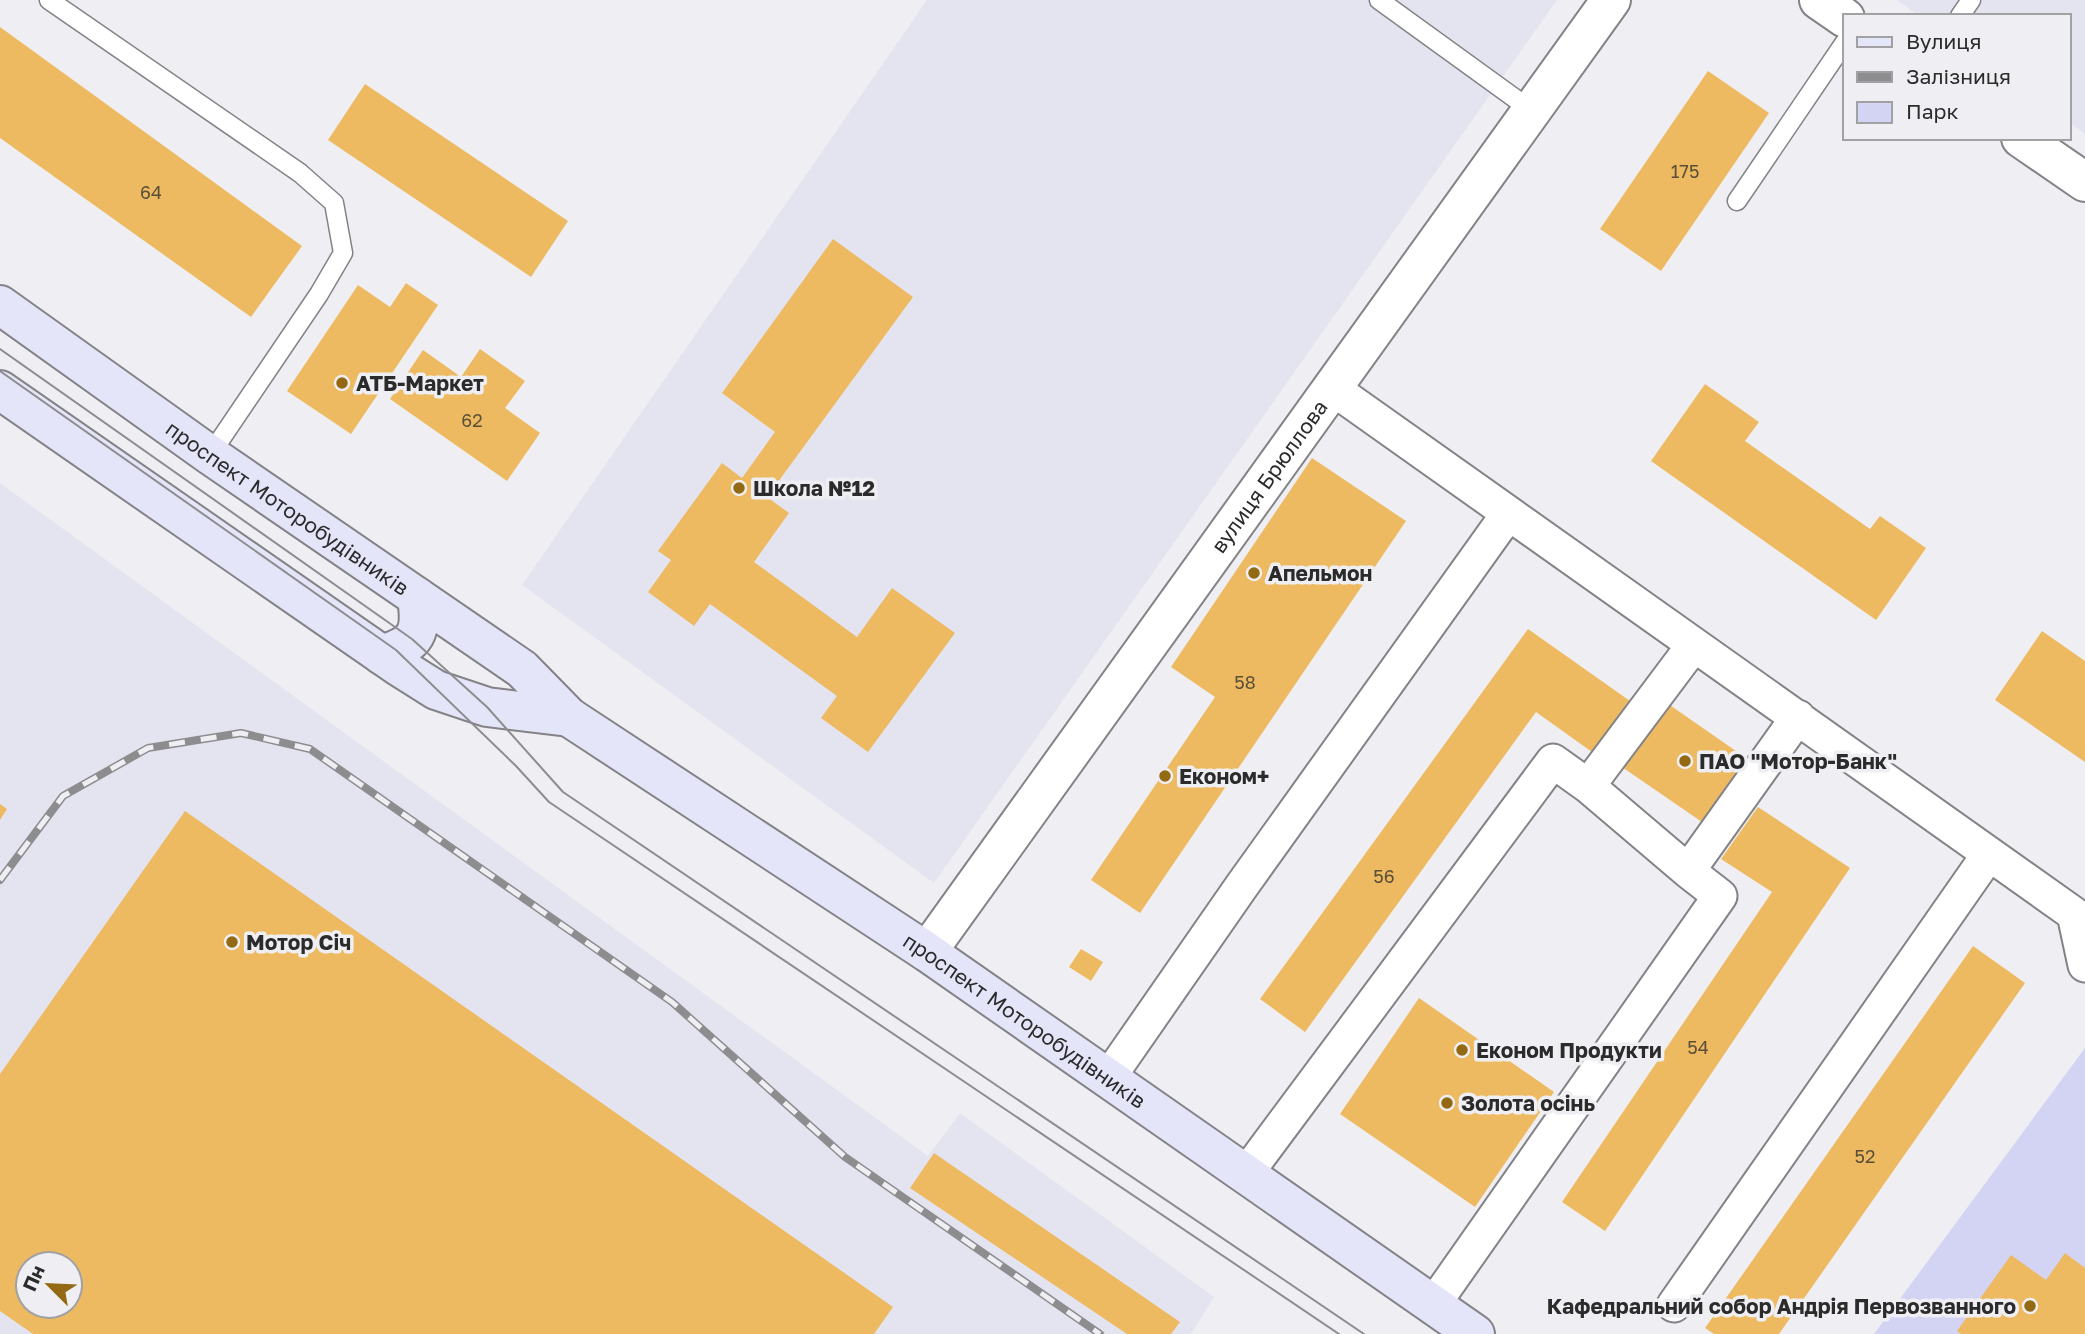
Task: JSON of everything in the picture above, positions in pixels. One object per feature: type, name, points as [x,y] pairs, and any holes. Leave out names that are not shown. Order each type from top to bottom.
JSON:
[{"type":"main road","name":"проспект Моторобудівників","points":[[0,305],[210,454],[522,669],[569,717],[927,952],[1475,1334]]},
{"type":"main road","name":"проспект Моторобудівників","points":[[0,390],[436,690],[487,707],[569,717]]},
{"type":"main road","points":[[382,655],[396,650],[412,639],[418,631],[420,618],[417,597]]},
{"type":"street","name":"вулиця Брюллова","points":[[927,952],[1611,0]]},
{"type":"street","points":[[1819,0],[1843,17]]},
{"type":"street","points":[[2024,140],[2085,182]]},
{"type":"street","points":[[1332,388],[2074,914],[2085,964]]},
{"type":"street","points":[[1109,1077],[1508,514]]},
{"type":"street","points":[[1588,786],[1693,646]]},
{"type":"street","points":[[1688,871],[1798,717]]},
{"type":"street","points":[[1245,1174],[1553,761],[1588,786],[1720,897],[1433,1305]]},
{"type":"street","points":[[1674,1305],[1989,854]]},
{"type":"lane","points":[[49,0],[300,173],[334,203],[343,253],[319,294],[210,454]]},
{"type":"lane","points":[[1379,0],[1531,110]]},
{"type":"lane","points":[[1737,201],[1843,45]]},
{"type":"shaded area","points":[[927,0],[1557,0],[934,883],[522,585]]},
{"type":"shaded area","points":[[1897,0],[2085,0],[2085,134],[2071,124],[2071,14],[1916,14]]},
{"type":"shaded area","points":[[0,483],[928,1156],[960,1113],[1214,1297],[1191,1334],[0,1334]]},
{"type":"green space","points":[[2085,1048],[2085,1334],[1874,1334]]},
{"type":"building","points":[[0,27],[302,246],[251,317],[0,138]]},
{"type":"building","points":[[1708,71],[1769,113],[1661,271],[1600,229]]},
{"type":"building","points":[[365,84],[568,221],[531,277],[328,140]]},
{"type":"building","name":"Школа №12","points":[[833,239],[913,297],[767,497],[789,513],[754,562],[857,637],[892,588],[955,633],[868,752],[821,718],[837,696],[710,604],[694,626],[648,592],[671,560],[658,551],[722,463],[742,478],[775,432],[722,393]]},
{"type":"building","points":[[406,283],[438,305],[351,434],[287,391],[358,285],[390,307]]},
{"type":"building","points":[[480,349],[525,381],[505,408],[540,433],[507,481],[390,399],[423,350],[461,377]]},
{"type":"building","points":[[1705,384],[1759,422],[1745,441],[1870,529],[1880,516],[1926,548],[1876,620],[1651,461]]},
{"type":"building","points":[[1312,458],[1406,521],[1140,913],[1091,880],[1215,697],[1171,667]]},
{"type":"building","points":[[1528,629],[1630,701],[1592,752],[1536,712],[1305,1032],[1260,999]]},
{"type":"building","points":[[2042,631],[2085,661],[2085,762],[1995,700]]},
{"type":"building","points":[[1664,701],[1746,758],[1702,822],[1619,765]]},
{"type":"building","points":[[0,804],[7,809],[0,820]]},
{"type":"building","points":[[1758,807],[1850,868],[1605,1231],[1562,1202],[1772,892],[1721,859]]},
{"type":"building","name":"Мотор Січ","points":[[185,811],[893,1307],[874,1334],[33,1334],[0,1311],[0,1074]]},
{"type":"building","points":[[1973,946],[2025,983],[1779,1334],[1714,1334],[1705,1328]]},
{"type":"building","points":[[1081,949],[1103,962],[1091,981],[1069,967]]},
{"type":"building","name":"Золота осінь","points":[[1419,998],[1554,1092],[1475,1207],[1340,1114]]},
{"type":"building","points":[[934,1153],[1180,1322],[1171,1334],[1127,1334],[910,1188]]},
{"type":"building","name":"Кафедральний собор Андрія Первозванного","points":[[2065,1253],[2085,1268],[2085,1334],[1961,1334],[1957,1331],[2011,1255],[2046,1280]]},
{"type":"tram line","points":[[0,349],[412,639],[487,707],[563,792],[1364,1334]]},
{"type":"tram line","points":[[0,371],[396,650],[516,766],[549,802],[1339,1334]]},
{"type":"railway","points":[[0,880],[63,796],[148,748],[241,733],[310,749],[672,1002],[845,1157],[1100,1334]]},
{"type":"place","name":"АТБ-Маркет","points":[[342,383]]},
{"type":"place","name":"Школа №12","points":[[739,488]]},
{"type":"place","name":"Апельмон","points":[[1254,573]]},
{"type":"place","name":"ПАО \"Мотор-Банк\"","points":[[1685,761]]},
{"type":"place","name":"Економ+","points":[[1165,776]]},
{"type":"place","name":"Мотор Січ","points":[[232,942]]},
{"type":"place","name":"Економ Продукти","points":[[1462,1050]]},
{"type":"place","name":"Золота осінь","points":[[1447,1103]]},
{"type":"place","name":"Кафедральний собор Андрія Первозванного","points":[[2030,1306]]}]
